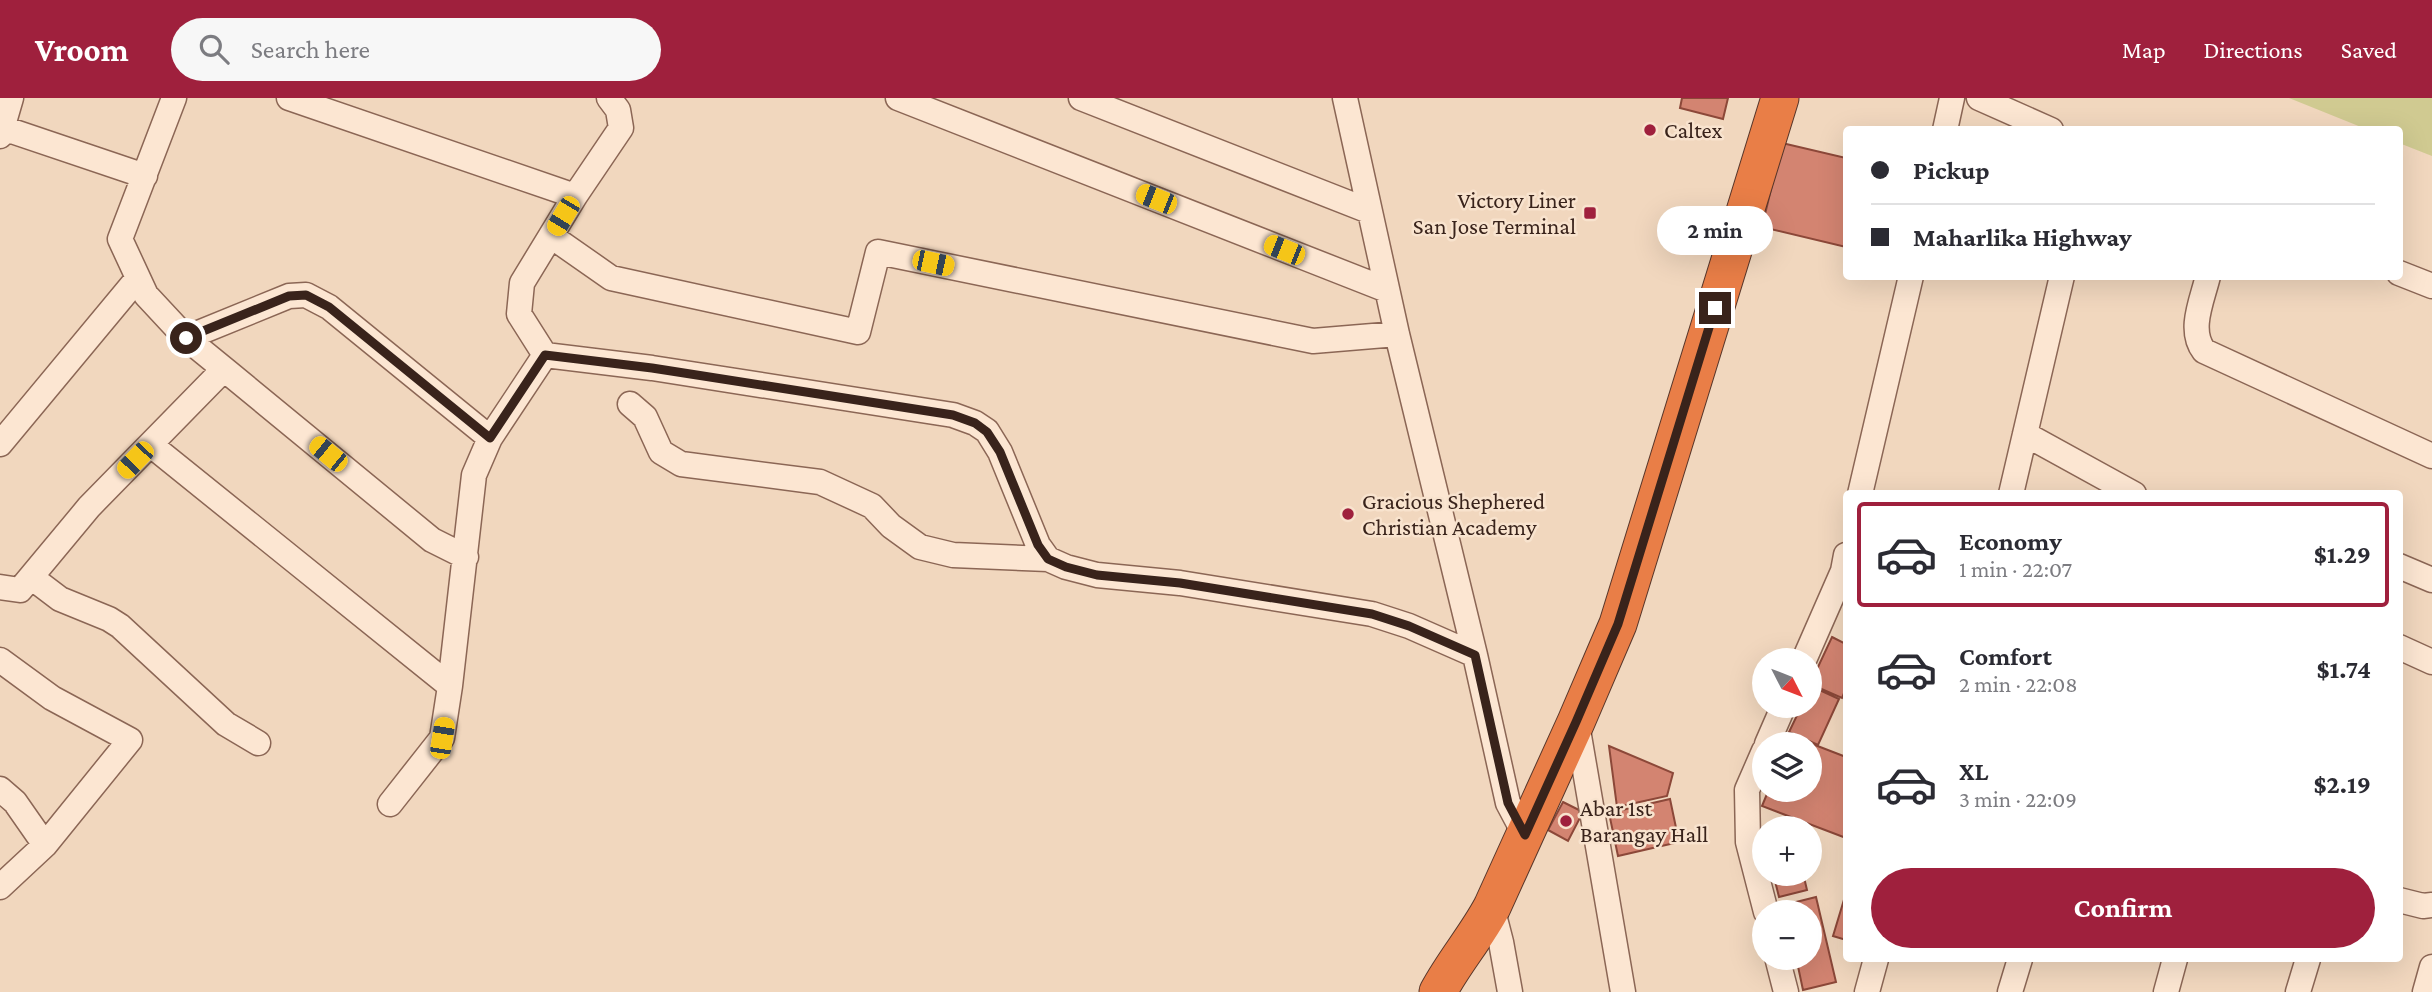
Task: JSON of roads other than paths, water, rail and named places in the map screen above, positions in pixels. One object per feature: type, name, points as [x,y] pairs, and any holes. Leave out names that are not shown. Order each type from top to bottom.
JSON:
[{"type":"highway","points":[[1459,992],[1484,921],[1618,624],[1780,98]]},
{"type":"highway","points":[[1438,992],[1484,921]]},
{"type":"street","points":[[11,98],[1,130],[145,176]]},
{"type":"street","points":[[174,98],[120,239],[146,295],[186,338],[223,369],[432,540],[466,557]]},
{"type":"street","points":[[289,98],[575,196]]},
{"type":"street","points":[[545,355],[519,314],[522,283],[575,196],[621,128],[618,110],[609,98]]},
{"type":"street","points":[[898,98],[1387,290]]},
{"type":"street","points":[[1081,98],[1369,211]]},
{"type":"street","points":[[1345,98],[1396,334],[1475,655],[1508,803],[1525,835]]},
{"type":"street","points":[[1946,126],[1952,98]]},
{"type":"street","points":[[1979,98],[2042,126]]},
{"type":"street","points":[[551,236],[611,278],[858,332],[878,252],[1312,341],[1396,334]]},
{"type":"street","points":[[2403,275],[2432,286]]},
{"type":"street","points":[[0,444],[138,278]]},
{"type":"street","points":[[1861,490],[1910,280]]},
{"type":"street","points":[[2012,490],[2061,280]]},
{"type":"street","points":[[2207,280],[2195,330],[2197,340],[2204,351],[2432,456]]},
{"type":"street","points":[[186,338],[289,296],[306,295],[329,307],[490,438]]},
{"type":"street","points":[[390,804],[442,738],[474,475],[490,438],[545,355]]},
{"type":"street","points":[[545,355],[652,368],[953,415],[975,423],[987,432],[1000,452],[1038,545],[1048,559]]},
{"type":"street","points":[[0,587],[20,590],[89,507],[223,369]]},
{"type":"street","points":[[630,404],[645,417],[661,452],[681,464],[820,482],[872,506],[891,526],[920,547],[953,555],[1048,559],[1097,575],[1180,583],[1372,614],[1409,626],[1475,655]]},
{"type":"street","points":[[2025,434],[2127,490]]},
{"type":"street","points":[[151,445],[450,686]]},
{"type":"street","points":[[2403,568],[2432,580]]},
{"type":"street","points":[[1809,648],[1843,571]]},
{"type":"street","points":[[31,578],[60,599],[120,626],[226,724],[258,743]]},
{"type":"street","points":[[2403,649],[2432,662]]},
{"type":"street","points":[[0,660],[52,698],[130,740],[45,845],[0,887]]},
{"type":"street","points":[[1576,722],[1623,992]]},
{"type":"street","points":[[1752,779],[1747,790],[1748,842],[1763,900]]},
{"type":"street","points":[[0,789],[15,802],[45,845]]},
{"type":"street","points":[[2403,901],[2423,906],[2432,905]]},
{"type":"street","points":[[1484,921],[1501,942],[1510,992]]},
{"type":"street","points":[[1867,992],[1875,962]]},
{"type":"street","points":[[2010,992],[2019,962]]},
{"type":"street","points":[[2166,992],[2174,962]]},
{"type":"street","points":[[2298,992],[2307,962]]},
{"type":"street","points":[[2425,992],[2432,967]]},
{"type":"street","points":[[1780,970],[1786,992]]},
{"type":"place","name":"Caltex","points":[[1650,130]]},
{"type":"place","name":"Victory Liner San Jose Terminal","points":[[1590,213]]},
{"type":"place","name":"Gracious Shephered Christian Academy","points":[[1348,514]]},
{"type":"place","name":"Abar 1st Barangay Hall","points":[[1566,821]]}]
